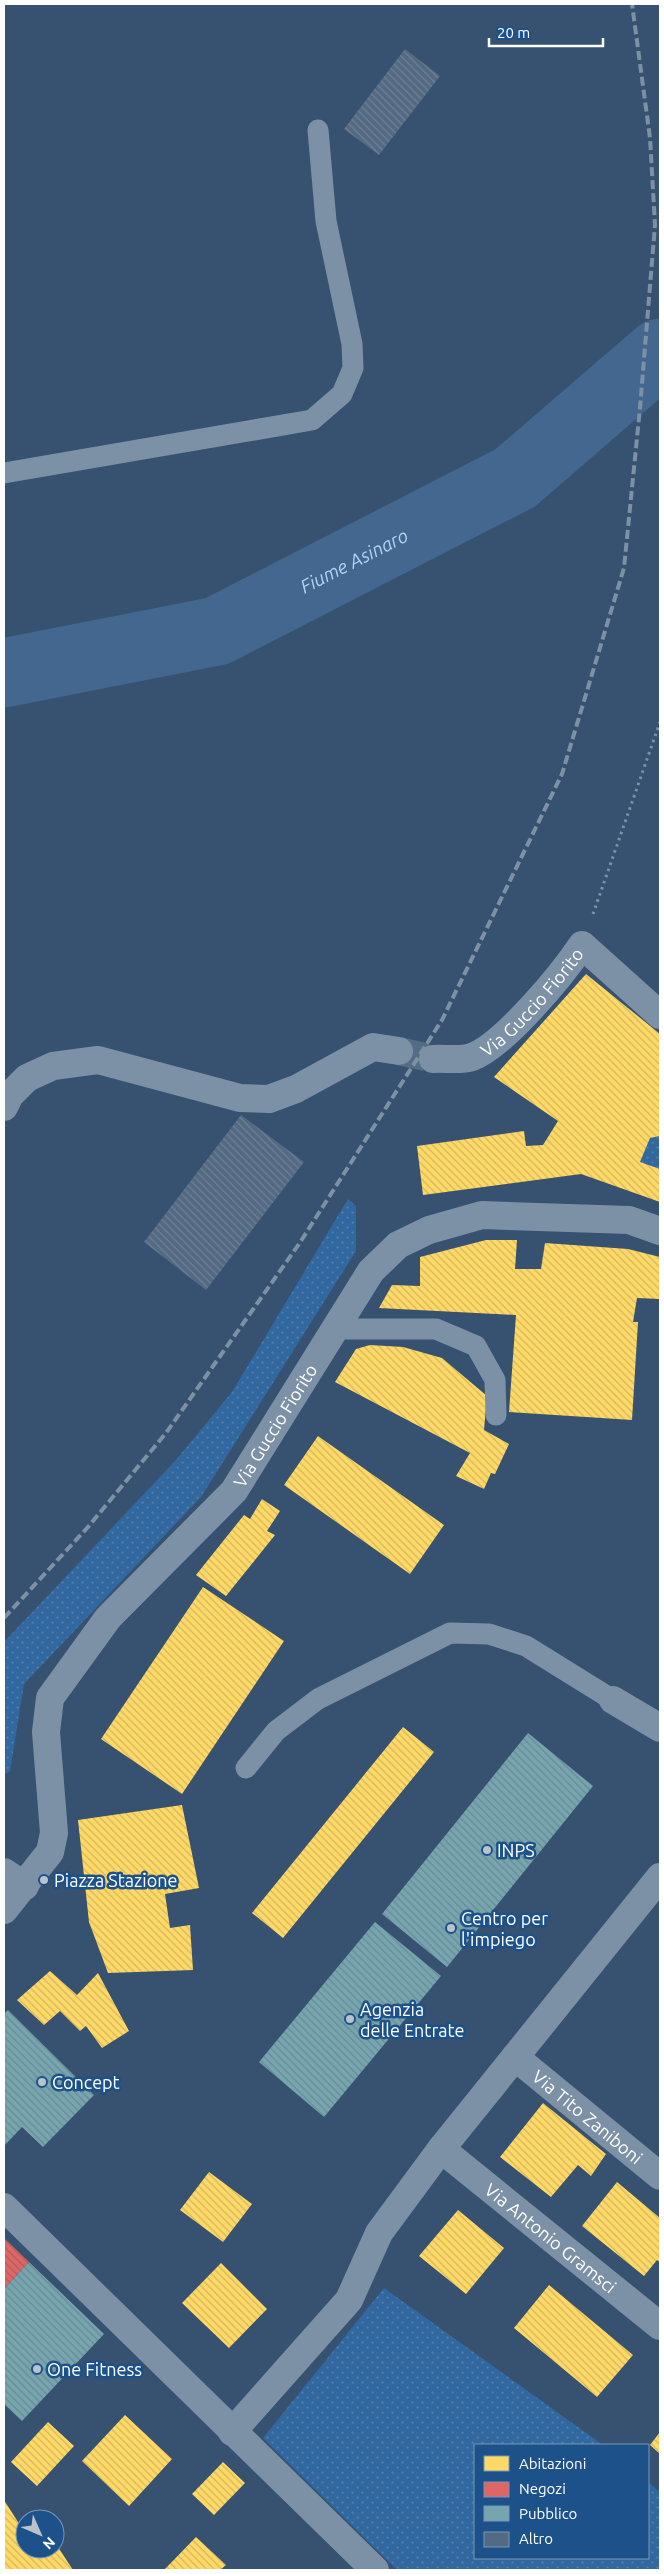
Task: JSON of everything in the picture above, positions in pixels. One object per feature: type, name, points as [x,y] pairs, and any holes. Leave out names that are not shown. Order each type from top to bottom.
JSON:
[{"type":"street","name":"Via Guccio Fiorito","points":[[433,1059],[471,1058],[501,1038],[566,970],[582,945],[660,1015]]},
{"type":"street","points":[[4,1107],[10,1095],[27,1078],[53,1066],[98,1060],[240,1098],[268,1100],[296,1089],[374,1047],[399,1051]]},
{"type":"street","name":"Via Guccio Fiorito","points":[[14,1879],[50,1852],[54,1834],[46,1732],[50,1698],[108,1618],[234,1491],[372,1271],[398,1245],[429,1230],[482,1214],[629,1220],[660,1231]]},
{"type":"street","points":[[613,1700],[660,1728]]},
{"type":"street","points":[[232,2432],[349,2300],[379,2233],[441,2149],[660,1877]]},
{"type":"street","points":[[4,1910],[14,1879]]},
{"type":"street","name":"Via Tito Zaniboni","points":[[515,2058],[660,2176]]},
{"type":"street","name":"Via Antonio Gramsci","points":[[441,2149],[660,2326]]},
{"type":"street","points":[[4,2208],[375,2570]]},
{"type":"lane","points":[[4,472],[13,473],[312,420],[342,394],[353,368],[352,344],[326,221],[318,130]]},
{"type":"lane","points":[[335,1329],[436,1329],[476,1346],[495,1380],[496,1414]]},
{"type":"lane","points":[[246,1768],[276,1731],[318,1699],[450,1633],[488,1634],[526,1646],[575,1674],[613,1700]]},
{"type":"path","points":[[582,945],[660,722]]},
{"type":"shaded area","points":[[660,1136],[660,1169],[640,1162],[650,1138]]},
{"type":"shaded area","points":[[348,1199],[356,1206],[356,1251],[201,1497],[24,1684],[10,1771],[4,1775],[4,1642],[176,1460],[232,1392]]},
{"type":"shaded area","points":[[384,2288],[602,2444],[474,2444],[474,2559],[649,2559],[649,2483],[660,2492],[660,2570],[397,2570],[263,2438]]},
{"type":"building: Abitazioni","points":[[586,974],[660,1034],[660,1136],[650,1138],[640,1162],[660,1169],[660,1202],[581,1174],[423,1195],[417,1146],[524,1131],[526,1146],[543,1145],[558,1121],[494,1077]]},
{"type":"building: Abitazioni","points":[[486,1240],[517,1240],[515,1269],[541,1269],[545,1243],[628,1249],[660,1257],[660,1299],[637,1298],[633,1322],[638,1322],[632,1420],[509,1412],[516,1315],[379,1308],[392,1285],[420,1286],[420,1257]]},
{"type":"building: Abitazioni","points":[[370,1345],[403,1347],[442,1358],[487,1396],[484,1430],[509,1444],[495,1474],[491,1473],[484,1489],[456,1476],[470,1453],[335,1382],[356,1349]]},
{"type":"building: Abitazioni","points":[[318,1436],[444,1525],[410,1574],[284,1485]]},
{"type":"building: Abitazioni","points":[[262,1499],[280,1511],[267,1531],[275,1535],[226,1596],[196,1575],[244,1515],[250,1519]]},
{"type":"building: Abitazioni","points":[[203,1587],[284,1641],[182,1794],[101,1739]]},
{"type":"building: Abitazioni","points":[[403,1727],[434,1752],[283,1938],[252,1913]]},
{"type":"building: Abitazioni","points":[[182,1805],[199,1888],[165,1894],[170,1928],[190,1925],[193,1970],[108,1973],[89,1922],[78,1820]]},
{"type":"building: Abitazioni","points":[[50,1971],[77,1995],[98,1973],[129,2031],[102,2048],[86,2026],[80,2031],[60,2011],[44,2025],[17,2000]]},
{"type":"building: Abitazioni","points":[[543,2103],[606,2154],[591,2176],[578,2165],[551,2197],[500,2157]]},
{"type":"building: Abitazioni","points":[[209,2172],[252,2204],[223,2242],[180,2210]]},
{"type":"building: Abitazioni","points":[[617,2182],[660,2218],[660,2262],[657,2260],[644,2276],[582,2226]]},
{"type":"building: Abitazioni","points":[[458,2210],[504,2248],[466,2294],[419,2256]]},
{"type":"building: Abitazioni","points":[[221,2263],[267,2309],[229,2348],[182,2303]]},
{"type":"building: Abitazioni","points":[[549,2285],[633,2355],[597,2397],[514,2328]]},
{"type":"building: Abitazioni","points":[[125,2415],[172,2459],[129,2506],[82,2461]]},
{"type":"building: Abitazioni","points":[[48,2422],[74,2446],[37,2486],[11,2462]]},
{"type":"building: Abitazioni","points":[[660,2432],[660,2454],[650,2445]]},
{"type":"building: Abitazioni","points":[[223,2462],[245,2483],[214,2515],[192,2494]]},
{"type":"building: Abitazioni","points":[[4,2500],[15,2517],[15,2559],[65,2558],[73,2570],[4,2570]]},
{"type":"building: Abitazioni","points":[[196,2537],[226,2565],[220,2570],[164,2570]]},
{"type":"building: Negozi","points":[[4,2238],[29,2262],[4,2289]]},
{"type":"building: Pubblico","name":"INPS","points":[[528,1733],[593,1786],[447,1967],[382,1914]]},
{"type":"building: Pubblico","name":"Agenzia delle Entrate","points":[[375,1922],[441,1976],[324,2117],[259,2062]]},
{"type":"building: Pubblico","name":"Concept","points":[[8,2010],[94,2095],[43,2147],[22,2127],[4,2146],[4,2014]]},
{"type":"building: Pubblico","name":"One Fitness","points":[[29,2262],[104,2334],[22,2421],[4,2404],[4,2289]]},
{"type":"building: Altro","points":[[405,49],[440,76],[379,155],[344,129]]},
{"type":"building: Altro","points":[[241,1115],[304,1162],[206,1290],[144,1242]]},
{"type":"waterway","name":"Fiume Asinaro","points":[[4,673],[217,631],[515,478],[660,353]]},
{"type":"tunnel","points":[[399,1051],[433,1059]]},
{"type":"railway","points":[[4,1618],[88,1527],[166,1433],[299,1244],[442,1020],[562,774],[624,568],[640,408],[655,225],[650,138],[632,4]]},
{"type":"place","name":"INPS","points":[[487,1850]]},
{"type":"place","name":"Piazza Stazione","points":[[44,1880]]},
{"type":"place","name":"Centro per l'impiego","points":[[451,1928]]},
{"type":"place","name":"Agenzia delle Entrate","points":[[350,2019]]},
{"type":"place","name":"Concept","points":[[42,2082]]},
{"type":"place","name":"One Fitness","points":[[37,2369]]}]
